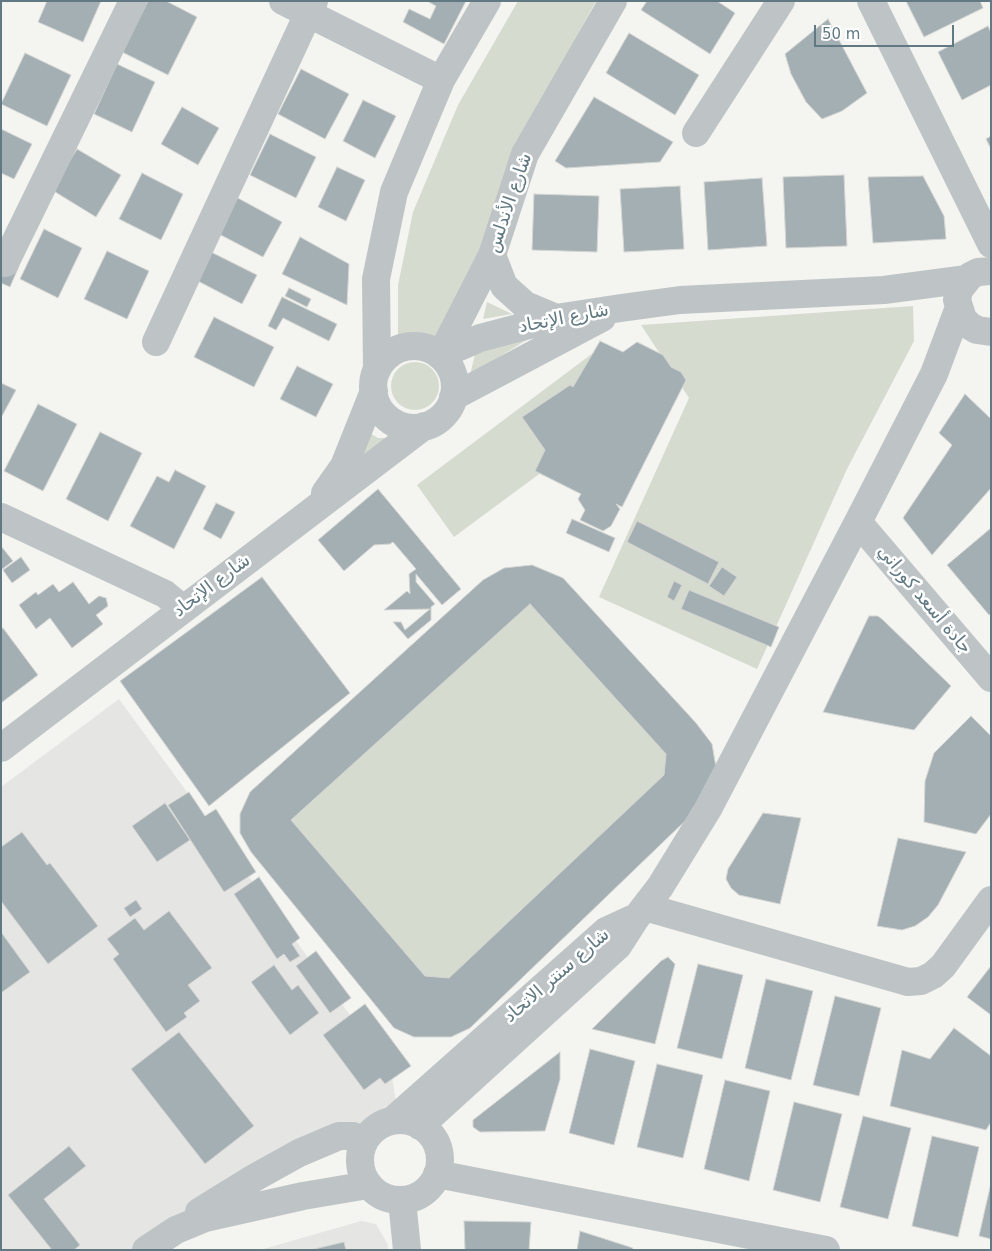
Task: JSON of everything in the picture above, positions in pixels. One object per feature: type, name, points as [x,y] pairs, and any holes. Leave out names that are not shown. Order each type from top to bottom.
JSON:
[{"type":"street","points":[[5,263],[133,1]]},
{"type":"street","points":[[283,1],[312,8],[441,80]]},
{"type":"street","points":[[310,514],[344,466],[375,380],[384,359],[394,351],[405,347],[418,346],[430,349],[441,355],[450,366],[455,379],[454,397],[442,417],[424,426],[405,427],[394,422],[380,409],[375,380],[376,279],[394,192],[441,80],[487,1]]},
{"type":"street","name":"شارع الأندلس","points":[[441,355],[492,255],[525,154],[613,1]]},
{"type":"street","points":[[696,133],[782,1]]},
{"type":"street","points":[[871,1],[991,244]]},
{"type":"street","points":[[156,342],[312,8]]},
{"type":"street","points":[[492,255],[504,286],[526,305],[556,318]]},
{"type":"street","points":[[621,308],[680,300],[884,290],[968,290]]},
{"type":"street","points":[[934,374],[986,333],[963,319],[968,290]]},
{"type":"street","points":[[968,290],[934,374],[708,809],[640,913],[908,982],[921,981],[933,975],[943,966],[991,900]]},
{"type":"street","name":"شارع الإتحاد","points":[[441,355],[480,338],[556,318],[621,308]]},
{"type":"street","name":"شارع الإتحاد","points":[[454,397],[621,308]]},
{"type":"street","name":"شارع الإتحاد","points":[[1,748],[182,608],[310,514],[424,426]]},
{"type":"street","points":[[1,517],[165,594],[182,608]]},
{"type":"street","name":"جادة أسعد كوراني","points":[[858,522],[991,678]]},
{"type":"street","name":"شارع سنتر الاتحاد","points":[[392,1121],[606,930],[640,913]]},
{"type":"street","name":"شارع سنتر الاتحاد","points":[[420,1126],[618,946],[640,913]]},
{"type":"street","points":[[402,1120],[420,1126],[435,1142],[438,1152],[437,1174],[424,1192],[402,1200],[390,1199],[378,1194],[368,1185],[360,1164],[360,1152],[364,1141],[381,1125],[392,1121],[402,1120]]},
{"type":"street","points":[[165,1242],[220,1198],[299,1153],[340,1136],[353,1136],[364,1141]]},
{"type":"street","points":[[437,1174],[826,1250]]},
{"type":"street","points":[[165,1242],[206,1218],[303,1196],[368,1185]]},
{"type":"street","points":[[402,1200],[407,1250]]},
{"type":"shaded area","points":[[518,1],[596,1],[511,158],[468,286],[438,342],[415,338],[398,341],[398,285],[413,212],[458,105]]},
{"type":"shaded area","points":[[487,302],[512,314],[483,319]]},
{"type":"shaded area","points":[[913,306],[914,341],[847,469],[757,669],[599,597],[689,398],[641,325]]},
{"type":"shaded area","points":[[549,326],[470,375],[477,346]]},
{"type":"shaded area","points":[[605,344],[646,395],[454,537],[417,485]]},
{"type":"shaded area","points":[[410,362],[420,362],[432,369],[439,381],[439,391],[432,403],[420,410],[410,410],[402,406],[395,399],[391,391],[391,381],[395,373],[402,366]]},
{"type":"shaded area","points":[[366,431],[378,438],[395,438],[350,476]]},
{"type":"shaded area","points":[[532,565],[563,578],[696,723],[712,744],[470,1028],[451,1037],[414,1037],[240,814],[250,792],[483,580]]},
{"type":"shaded area","points":[[119,699],[391,1071],[396,1102],[365,1132],[145,1250],[1,1250],[1,787]]},
{"type":"shaded area","points":[[361,1221],[376,1224],[388,1245],[388,1250],[260,1250]]},
{"type":"building","points":[[47,1],[101,1],[83,42],[38,22]]},
{"type":"building","points":[[148,1],[166,1],[197,17],[168,75],[122,52]]},
{"type":"building","points":[[427,1],[466,1],[444,44],[403,22],[409,9],[430,19],[436,6]]},
{"type":"building","points":[[647,1],[717,1],[735,13],[710,54],[641,10]]},
{"type":"building","points":[[906,1],[980,1],[983,8],[924,37]]},
{"type":"building","points":[[828,19],[867,93],[842,111],[822,119],[806,102],[791,74],[785,54]]},
{"type":"building","points":[[988,26],[991,33],[991,85],[962,100],[938,52]]},
{"type":"building","points":[[629,33],[699,75],[675,115],[606,73]]},
{"type":"building","points":[[25,53],[71,75],[47,126],[1,104]]},
{"type":"building","points":[[117,64],[155,82],[132,132],[94,114]]},
{"type":"building","points":[[301,69],[349,94],[325,139],[278,114]]},
{"type":"building","points":[[594,97],[673,142],[660,162],[566,168],[555,161]]},
{"type":"building","points":[[363,100],[396,116],[375,158],[343,141]]},
{"type":"building","points":[[182,107],[219,128],[198,165],[161,144]]},
{"type":"building","points":[[1,129],[32,144],[14,179],[1,173]]},
{"type":"building","points":[[270,134],[316,157],[296,198],[250,175]]},
{"type":"building","points":[[991,136],[991,149],[986,139]]},
{"type":"building","points":[[77,149],[121,175],[96,217],[52,190]]},
{"type":"building","points":[[337,167],[365,180],[346,221],[318,207]]},
{"type":"building","points":[[142,173],[183,194],[161,240],[119,219]]},
{"type":"building","points":[[844,175],[847,246],[786,248],[783,177]]},
{"type":"building","points":[[923,176],[944,216],[946,239],[873,243],[868,177]]},
{"type":"building","points":[[762,178],[767,246],[708,250],[704,182]]},
{"type":"building","points":[[680,186],[684,249],[624,252],[620,189]]},
{"type":"building","points":[[534,194],[599,196],[597,252],[532,250]]},
{"type":"building","points":[[236,197],[282,222],[263,257],[217,233]]},
{"type":"building","points":[[44,229],[82,248],[58,298],[20,279]]},
{"type":"building","points":[[300,237],[349,264],[347,305],[282,274]]},
{"type":"building","points":[[107,251],[149,271],[127,319],[84,299]]},
{"type":"building","points":[[209,251],[257,275],[242,304],[194,279]]},
{"type":"building","points":[[1,258],[19,266],[10,287],[1,283]]},
{"type":"building","points":[[289,288],[311,299],[307,307],[285,296]]},
{"type":"building","points":[[282,297],[337,324],[329,341],[283,318],[276,330],[268,326]]},
{"type":"building","points":[[214,317],[274,347],[254,387],[194,357]]},
{"type":"building","points":[[600,341],[623,352],[637,342],[663,355],[671,367],[681,372],[686,380],[622,507],[616,504],[620,509],[611,526],[603,531],[580,520],[585,510],[578,499],[581,494],[535,471],[545,450],[522,417],[570,385],[573,387]]},
{"type":"building","points":[[297,366],[333,384],[316,417],[280,399]]},
{"type":"building","points":[[1,383],[16,390],[1,418]]},
{"type":"building","points":[[965,394],[991,419],[991,488],[932,555],[903,518],[952,445],[939,433]]},
{"type":"building","points":[[38,404],[77,424],[43,491],[4,471]]},
{"type":"building","points":[[100,432],[142,453],[108,521],[66,499]]},
{"type":"building","points":[[175,470],[206,486],[174,549],[130,526],[157,476],[169,482]]},
{"type":"building","points":[[378,489],[461,589],[442,605],[416,574],[416,582],[435,604],[431,607],[431,620],[408,639],[393,622],[401,622],[405,630],[430,609],[384,610],[407,591],[410,594],[409,574],[416,569],[393,542],[390,544],[374,545],[344,571],[318,540]]},
{"type":"building","points":[[216,503],[235,512],[221,539],[203,529]]},
{"type":"building","points":[[572,519],[615,538],[609,552],[566,533]]},
{"type":"building","points":[[637,521],[719,562],[708,584],[627,542]]},
{"type":"building","points":[[991,528],[991,614],[989,615],[947,565]]},
{"type":"building","points":[[1,546],[13,561],[1,570]]},
{"type":"building","points":[[21,557],[30,570],[12,583],[3,570]]},
{"type":"building","points":[[532,565],[563,578],[696,723],[712,744],[717,773],[713,794],[470,1028],[451,1037],[414,1037],[394,1028],[251,852],[240,833],[240,814],[250,792],[483,580],[504,568]],"holes":[[[530,604],[666,754],[664,775],[449,978],[425,976],[291,820]]]},
{"type":"building","points":[[722,567],[737,577],[724,596],[709,586]]},
{"type":"building","points":[[262,577],[350,693],[209,806],[120,681]]},
{"type":"building","points":[[674,581],[682,585],[674,601],[667,597]]},
{"type":"building","points":[[73,582],[89,604],[99,596],[106,598],[108,606],[96,615],[103,624],[72,648],[50,618],[36,629],[19,605],[36,592],[38,595],[53,584],[59,592]]},
{"type":"building","points":[[689,590],[779,627],[771,647],[681,609]]},
{"type":"building","points":[[869,616],[878,616],[883,620],[951,686],[914,730],[823,712]]},
{"type":"building","points":[[3,628],[38,675],[1,703],[1,629]]},
{"type":"building","points":[[971,716],[991,736],[991,814],[976,834],[924,822],[925,781],[934,753]]},
{"type":"building","points":[[189,792],[205,816],[216,809],[256,872],[224,892],[168,805]]},
{"type":"building","points":[[165,803],[190,840],[157,862],[132,826]]},
{"type":"building","points":[[763,813],[801,818],[780,904],[739,895],[731,888],[726,879],[728,869]]},
{"type":"building","points":[[22,832],[47,865],[50,863],[98,926],[48,964],[1,901],[1,847]]},
{"type":"building","points":[[898,838],[966,852],[938,905],[928,917],[915,926],[902,930],[877,926]]},
{"type":"building","points":[[259,877],[300,938],[292,944],[300,956],[290,962],[284,954],[277,959],[234,894]]},
{"type":"building","points":[[136,900],[142,909],[130,917],[124,908]]},
{"type":"building","points":[[169,911],[212,968],[188,985],[200,1001],[184,1013],[187,1017],[166,1032],[113,959],[119,954],[107,939],[135,918],[144,930]]},
{"type":"building","points":[[1,932],[30,972],[1,993]]},
{"type":"building","points":[[316,951],[351,998],[330,1013],[296,966]]},
{"type":"building","points":[[668,957],[675,964],[655,1044],[592,1029],[661,961]]},
{"type":"building","points":[[698,964],[743,975],[722,1059],[677,1048]]},
{"type":"building","points":[[274,965],[292,990],[298,985],[319,1013],[290,1035],[251,982]]},
{"type":"building","points":[[991,966],[991,1015],[967,997]]},
{"type":"building","points":[[766,979],[813,991],[791,1080],[745,1068]]},
{"type":"building","points":[[835,996],[881,1008],[859,1096],[813,1085]]},
{"type":"building","points":[[365,1004],[411,1066],[385,1084],[380,1078],[364,1090],[323,1035]]},
{"type":"building","points":[[954,1028],[991,1056],[991,1122],[986,1130],[890,1106],[902,1050],[930,1059]]},
{"type":"building","points":[[179,1032],[254,1126],[205,1164],[131,1069]]},
{"type":"building","points":[[590,1049],[635,1061],[614,1145],[569,1133]]},
{"type":"building","points":[[560,1052],[560,1079],[545,1131],[480,1132],[473,1127],[473,1120]]},
{"type":"building","points":[[657,1064],[703,1075],[683,1158],[637,1147]]},
{"type":"building","points":[[725,1080],[770,1091],[749,1181],[704,1169]]},
{"type":"building","points":[[794,1102],[842,1114],[820,1202],[773,1190]]},
{"type":"building","points":[[863,1116],[911,1128],[888,1219],[840,1207]]},
{"type":"building","points":[[932,1136],[979,1147],[958,1237],[912,1226]]},
{"type":"building","points":[[69,1146],[86,1166],[44,1199],[80,1245],[74,1250],[52,1250],[8,1195]]},
{"type":"building","points":[[991,1183],[991,1239],[979,1236]]},
{"type":"building","points":[[464,1221],[531,1222],[529,1250],[465,1250]]},
{"type":"building","points":[[580,1231],[633,1248],[632,1250],[577,1250]]},
{"type":"building","points":[[344,1242],[346,1250],[310,1250]]}]
